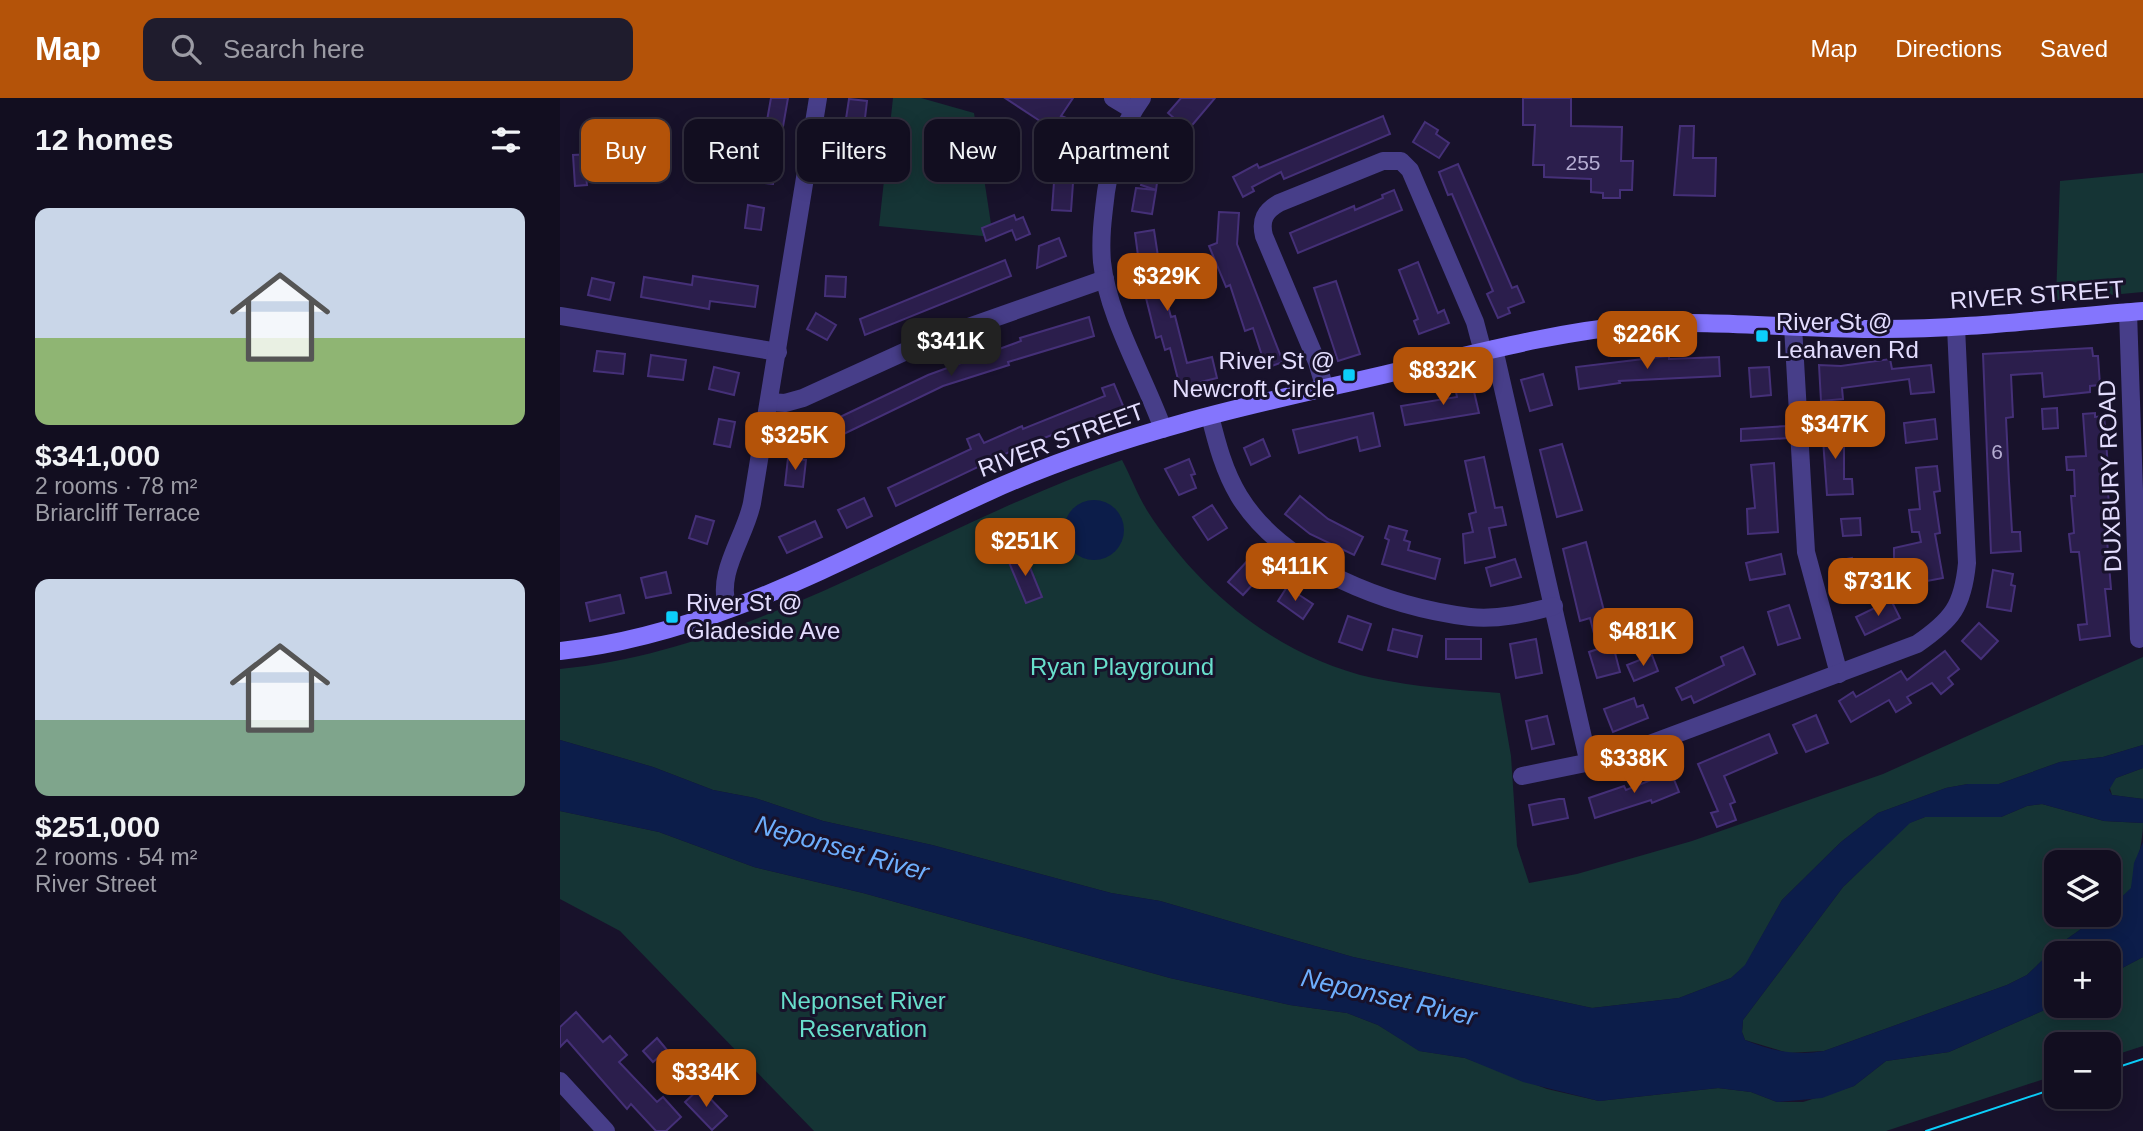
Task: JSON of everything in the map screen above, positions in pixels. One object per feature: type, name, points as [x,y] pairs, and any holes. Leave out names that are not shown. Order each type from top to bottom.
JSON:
[{"type":"main road","name":"RIVER STREET","points":[[560,651],[636,638],[728,609],[798,581],[1004,485],[1163,429],[1489,350],[1569,333],[1635,325],[1872,329],[1956,327],[2136,312]]},
{"type":"street","points":[[728,609],[724,580],[749,517],[818,98]]},
{"type":"street","points":[[1113,98],[1138,104],[1110,169],[1101,235],[1105,279],[1163,429]]},
{"type":"street","points":[[1325,389],[1317,362],[1264,236],[1262,223],[1268,211],[1279,204],[1383,161],[1401,161],[1410,170],[1489,350],[1555,606],[1589,764]]},
{"type":"street","points":[[768,402],[785,403],[803,398],[926,342],[1105,279]]},
{"type":"street","name":"DUXBURY ROAD","points":[[2136,312],[2139,639]]},
{"type":"street","points":[[560,316],[778,352]]},
{"type":"street","points":[[1794,326],[1807,552],[1839,674]]},
{"type":"street","points":[[1522,776],[1589,764],[1917,644],[1946,624],[1958,604],[1967,563],[1956,327]]},
{"type":"street","points":[[1209,416],[1227,472],[1248,508],[1285,544],[1334,576],[1385,596],[1471,617],[1520,615],[1555,606]]},
{"type":"street","points":[[560,1081],[606,1131]]},
{"type":"green space","points":[[893,98],[921,98],[974,113],[975,119],[924,119],[924,182],[985,182],[993,237],[879,226],[884,182],[910,182],[910,119],[891,119]]},
{"type":"green space","points":[[2143,173],[2143,292],[2056,300],[2060,181]]},
{"type":"green space","name":"Ryan Playground","points":[[1122,460],[1148,512],[1192,569],[1217,594],[1274,637],[1338,668],[1373,678],[1421,686],[1500,693],[1511,756],[1517,846],[1529,883],[1577,874],[1692,841],[1883,774],[2143,657],[2143,745],[2103,757],[2060,762],[1999,784],[1968,784],[1946,788],[1878,813],[1841,842],[1782,900],[1745,966],[1731,978],[1679,998],[1592,1008],[1353,957],[1160,901],[1111,893],[932,845],[823,821],[755,798],[713,790],[653,767],[560,740],[560,669],[632,658],[703,638],[774,612],[984,516]]},
{"type":"green space","points":[[2143,768],[2143,799],[2112,795],[2109,785],[2116,778]]},
{"type":"green space","points":[[2042,804],[2104,821],[2143,823],[2131,889],[2121,898],[2121,850],[2044,850],[2044,927],[2084,927],[2064,941],[2044,941],[2044,959],[2027,975],[2007,985],[1824,1051],[1788,1053],[1745,1040],[1742,1032],[1743,1020],[1843,887],[1909,823],[1925,817],[2001,817],[2027,806]]},
{"type":"green space","name":"Neponset River Reservation","points":[[560,811],[659,832],[754,867],[863,893],[1170,978],[1290,1005],[1347,1013],[1378,1025],[1420,1051],[1465,1058],[1547,1089],[1599,1101],[1718,1088],[1751,1092],[1777,1102],[1803,1102],[1854,1086],[1886,1061],[1949,1052],[2044,1010],[2044,1018],[2121,1018],[2121,969],[2143,957],[2143,1046],[2121,1053],[2121,1032],[2044,1032],[2044,1079],[1886,1131],[814,1131],[620,931],[560,899]]},
{"type":"water","points":[[1094,500],[1111,505],[1119,513],[1124,530],[1119,547],[1111,555],[1094,560],[1077,555],[1069,547],[1064,530],[1069,513],[1077,505]]},
{"type":"water","name":"Neponset River","points":[[560,740],[653,767],[713,790],[755,798],[823,821],[932,845],[1111,893],[1160,901],[1353,957],[1592,1008],[1679,998],[1731,978],[1745,965],[1782,900],[1841,842],[1878,813],[1946,788],[1968,784],[1999,784],[2060,762],[2103,757],[2143,745],[2143,768],[2116,778],[2109,790],[2112,795],[2143,799],[2143,823],[2104,821],[2042,804],[2027,806],[2001,817],[1925,817],[1910,823],[1843,887],[1743,1020],[1742,1032],[1745,1040],[1774,1050],[1793,1053],[1824,1051],[2007,985],[2027,975],[2044,959],[2044,1010],[1949,1052],[1886,1061],[1854,1086],[1822,1098],[1777,1102],[1751,1092],[1718,1088],[1599,1101],[1523,1082],[1465,1058],[1419,1051],[1378,1025],[1347,1013],[1290,1005],[1170,978],[863,893],[754,867],[659,832],[560,811]]},
{"type":"water","points":[[2143,842],[2143,957],[2121,969],[2121,941],[2064,941],[2084,927],[2121,927],[2121,898],[2131,888],[2134,863]]},
{"type":"building","points":[[771,98],[788,98],[783,127],[783,119],[767,119]]},
{"type":"building","points":[[1005,98],[1073,98],[1061,116],[1069,119],[1037,119]]},
{"type":"building","points":[[1181,98],[1215,98],[1193,124],[1193,119],[1175,119],[1168,113]]},
{"type":"building","points":[[1523,98],[1571,98],[1571,126],[1622,127],[1621,161],[1633,161],[1632,190],[1620,190],[1620,198],[1603,198],[1603,193],[1591,192],[1591,179],[1544,177],[1544,165],[1533,165],[1535,125],[1523,125]]},
{"type":"building","points":[[849,99],[867,101],[865,119],[846,119]]},
{"type":"building","points":[[1383,116],[1390,134],[1284,179],[1281,172],[1252,187],[1254,191],[1243,197],[1233,177],[1257,164],[1259,168]]},
{"type":"building","points":[[1425,122],[1438,130],[1436,134],[1449,143],[1439,158],[1413,142]]},
{"type":"building","points":[[1680,126],[1694,126],[1693,158],[1716,158],[1715,196],[1674,195]]},
{"type":"building","points":[[573,155],[581,155],[581,182],[587,182],[587,185],[575,186]]},
{"type":"building","points":[[1458,164],[1512,288],[1517,286],[1524,302],[1508,308],[1510,313],[1498,318],[1487,294],[1493,291],[1452,194],[1448,195],[1439,172]]},
{"type":"building","points":[[1054,182],[1073,183],[1071,211],[1052,210]]},
{"type":"building","points":[[1142,182],[1157,182],[1156,190],[1141,185]]},
{"type":"building","points":[[1136,188],[1156,190],[1152,214],[1132,211]]},
{"type":"building","points":[[1394,190],[1402,210],[1298,253],[1290,233],[1354,206],[1355,210]]},
{"type":"building","points":[[748,205],[764,208],[761,230],[745,228]]},
{"type":"building","points":[[1219,212],[1239,213],[1237,244],[1283,362],[1266,368],[1253,328],[1245,331],[1230,285],[1226,287],[1209,246],[1217,243]]},
{"type":"building","points":[[1014,215],[1016,220],[1023,217],[1030,234],[1016,240],[1012,230],[986,241],[982,228]]},
{"type":"building","points":[[1154,230],[1161,276],[1172,274],[1176,288],[1164,291],[1171,317],[1175,316],[1187,363],[1212,357],[1217,378],[1180,387],[1170,348],[1165,350],[1161,336],[1156,338],[1141,278],[1135,233]]},
{"type":"building","points":[[1059,238],[1066,256],[1037,268],[1039,246]]},
{"type":"building","points":[[1005,260],[1011,276],[865,335],[860,319]]},
{"type":"building","points":[[1418,262],[1438,313],[1444,310],[1449,323],[1419,334],[1414,321],[1418,319],[1399,270]]},
{"type":"building","points":[[693,276],[758,286],[755,307],[710,301],[709,309],[641,297],[644,277],[692,285]]},
{"type":"building","points":[[826,276],[846,277],[845,297],[825,296]]},
{"type":"building","points":[[592,278],[614,283],[610,300],[588,295]]},
{"type":"building","points":[[1336,281],[1360,354],[1338,361],[1314,288]]},
{"type":"building","points":[[816,313],[836,325],[827,340],[807,329]]},
{"type":"building","points":[[1089,317],[1094,336],[1008,362],[1009,365],[943,386],[829,441],[831,446],[820,452],[808,426],[838,418],[928,375],[1021,341],[1020,338]]},
{"type":"building","points":[[2092,348],[2093,356],[2098,356],[2100,385],[2090,386],[2090,392],[2044,397],[2042,373],[2011,375],[2013,417],[2006,418],[2009,481],[2012,532],[2020,532],[2021,551],[1991,553],[1983,354]]},
{"type":"building","points":[[597,351],[625,354],[623,374],[594,371]]},
{"type":"building","points":[[651,355],[686,360],[683,380],[648,376]]},
{"type":"building","points":[[1669,356],[1669,359],[1719,357],[1720,376],[1619,381],[1620,383],[1579,389],[1576,367]]},
{"type":"building","points":[[1890,359],[1892,369],[1931,365],[1934,392],[1911,394],[1909,379],[1842,388],[1843,399],[1821,401],[1819,365],[1841,366]]},
{"type":"building","points":[[714,367],[739,373],[734,395],[709,389]]},
{"type":"building","points":[[1769,367],[1771,395],[1751,397],[1749,368]]},
{"type":"building","points":[[1543,374],[1552,405],[1530,411],[1521,380]]},
{"type":"building","points":[[1472,383],[1479,413],[1405,425],[1401,406],[1457,397],[1455,387]]},
{"type":"building","points":[[1114,384],[1126,413],[1111,419],[1109,413],[1018,448],[896,506],[888,488],[971,449],[967,439],[979,434],[984,443],[1022,426],[1023,429],[1105,396],[1102,388]]},
{"type":"building","points":[[2057,408],[2058,428],[2043,429],[2042,409]]},
{"type":"building","points":[[1373,413],[1380,446],[1360,451],[1357,437],[1299,453],[1293,430]]},
{"type":"building","points":[[2095,413],[2095,417],[2104,416],[2108,467],[2101,467],[2104,494],[2108,493],[2110,514],[2105,515],[2111,589],[2105,589],[2110,636],[2080,640],[2078,625],[2087,624],[2079,552],[2071,552],[2069,534],[2074,533],[2071,496],[2075,496],[2074,470],[2067,470],[2066,457],[2086,456],[2083,414]]},
{"type":"building","points":[[719,419],[735,422],[730,447],[714,444]]},
{"type":"building","points":[[1935,419],[1937,439],[1906,443],[1904,423]]},
{"type":"building","points":[[1844,424],[1844,479],[1852,479],[1853,494],[1827,495],[1822,425]]},
{"type":"building","points":[[1787,426],[1788,438],[1741,441],[1741,429]]},
{"type":"building","points":[[1263,439],[1270,456],[1251,465],[1244,448]]},
{"type":"building","points":[[1562,444],[1582,510],[1557,517],[1540,450]]},
{"type":"building","points":[[1484,457],[1495,508],[1502,507],[1506,525],[1489,528],[1495,557],[1465,563],[1463,534],[1473,532],[1469,514],[1476,512],[1465,461]]},
{"type":"building","points":[[788,458],[806,460],[803,487],[785,485]]},
{"type":"building","points":[[1189,459],[1195,474],[1191,475],[1196,488],[1179,495],[1165,469]]},
{"type":"building","points":[[1774,463],[1778,532],[1748,534],[1747,509],[1755,508],[1751,465]]},
{"type":"building","points":[[1937,466],[1940,491],[1934,492],[1940,533],[1935,534],[1943,578],[1916,583],[1913,562],[1894,563],[1894,548],[1921,542],[1919,532],[1912,532],[1909,510],[1920,509],[1916,468]]},
{"type":"building","points":[[1300,496],[1328,519],[1363,537],[1354,555],[1310,534],[1285,514]]},
{"type":"building","points":[[864,498],[872,516],[847,528],[838,510]]},
{"type":"building","points":[[1212,505],[1227,528],[1208,540],[1193,517]]},
{"type":"building","points":[[696,516],[714,521],[707,544],[689,538]]},
{"type":"building","points":[[1860,518],[1861,535],[1843,536],[1841,519]]},
{"type":"building","points":[[815,521],[822,537],[787,553],[779,537]]},
{"type":"building","points":[[1389,526],[1407,531],[1404,540],[1410,542],[1408,550],[1440,559],[1435,579],[1382,564],[1389,540],[1385,538]]},
{"type":"building","points":[[1586,542],[1620,672],[1597,678],[1589,652],[1598,649],[1590,618],[1580,621],[1563,549]]},
{"type":"building","points":[[1024,553],[1042,597],[1026,603],[1008,560]]},
{"type":"building","points":[[1781,554],[1785,574],[1750,580],[1746,563]]},
{"type":"building","points":[[1250,558],[1265,571],[1243,595],[1228,582]]},
{"type":"building","points":[[1852,558],[1857,582],[1841,586],[1836,561]]},
{"type":"building","points":[[1515,559],[1521,577],[1491,586],[1486,568]]},
{"type":"building","points":[[1993,570],[2013,574],[2011,585],[2015,586],[2011,611],[1987,607]]},
{"type":"building","points":[[666,572],[671,593],[646,598],[641,578]]},
{"type":"building","points":[[1287,587],[1313,604],[1303,619],[1278,601]]},
{"type":"building","points":[[620,595],[624,613],[590,621],[586,603]]},
{"type":"building","points":[[1891,600],[1900,618],[1865,635],[1856,617]]},
{"type":"building","points":[[1789,605],[1800,638],[1778,645],[1768,612]]},
{"type":"building","points":[[1348,616],[1371,624],[1362,650],[1339,642]]},
{"type":"building","points":[[1979,623],[1998,641],[1981,659],[1962,641]]},
{"type":"building","points":[[1393,629],[1422,636],[1417,657],[1388,650]]},
{"type":"building","points":[[1446,639],[1481,639],[1481,659],[1446,659]]},
{"type":"building","points":[[1536,639],[1542,673],[1516,678],[1510,644]]},
{"type":"building","points":[[1743,647],[1755,674],[1694,703],[1691,696],[1682,700],[1676,688],[1724,665],[1721,657]]},
{"type":"building","points":[[1945,651],[1959,669],[1948,678],[1953,684],[1941,694],[1932,683],[1907,697],[1911,703],[1896,712],[1889,700],[1851,722],[1839,701],[1853,692],[1856,697],[1901,671],[1907,680]]},
{"type":"building","points":[[1652,655],[1658,671],[1634,681],[1627,665]]},
{"type":"building","points":[[1634,698],[1637,707],[1643,705],[1648,718],[1613,732],[1604,709]]},
{"type":"building","points":[[1816,715],[1828,743],[1806,752],[1793,725]]},
{"type":"building","points":[[1547,716],[1554,744],[1532,749],[1526,721]]},
{"type":"building","points":[[1769,734],[1777,753],[1724,776],[1735,802],[1730,804],[1736,820],[1717,827],[1711,813],[1718,811],[1698,764]]},
{"type":"building","points":[[1671,772],[1679,792],[1652,803],[1651,800],[1595,818],[1589,798],[1624,786],[1626,790]]},
{"type":"building","points":[[1564,799],[1568,818],[1533,825],[1529,805]]},
{"type":"building","points":[[576,1012],[603,1042],[610,1036],[627,1055],[619,1062],[657,1102],[663,1097],[681,1117],[666,1131],[656,1131],[631,1104],[627,1109],[567,1040],[560,1047],[560,1027]]},
{"type":"building","points":[[657,1038],[667,1050],[653,1062],[643,1051]]},
{"type":"building","points":[[700,1088],[727,1116],[712,1130],[685,1102]]},
{"type":"tram line","points":[[2121,1066],[2143,1059]]},
{"type":"tram line","points":[[1926,1131],[2044,1092]]},
{"type":"place","name":"River St @ Leahaven Rd","points":[[1762,336]]},
{"type":"place","name":"River St @ Newcroft Circle","points":[[1349,375]]},
{"type":"place","name":"River St @ Gladeside Ave","points":[[672,617]]}]
